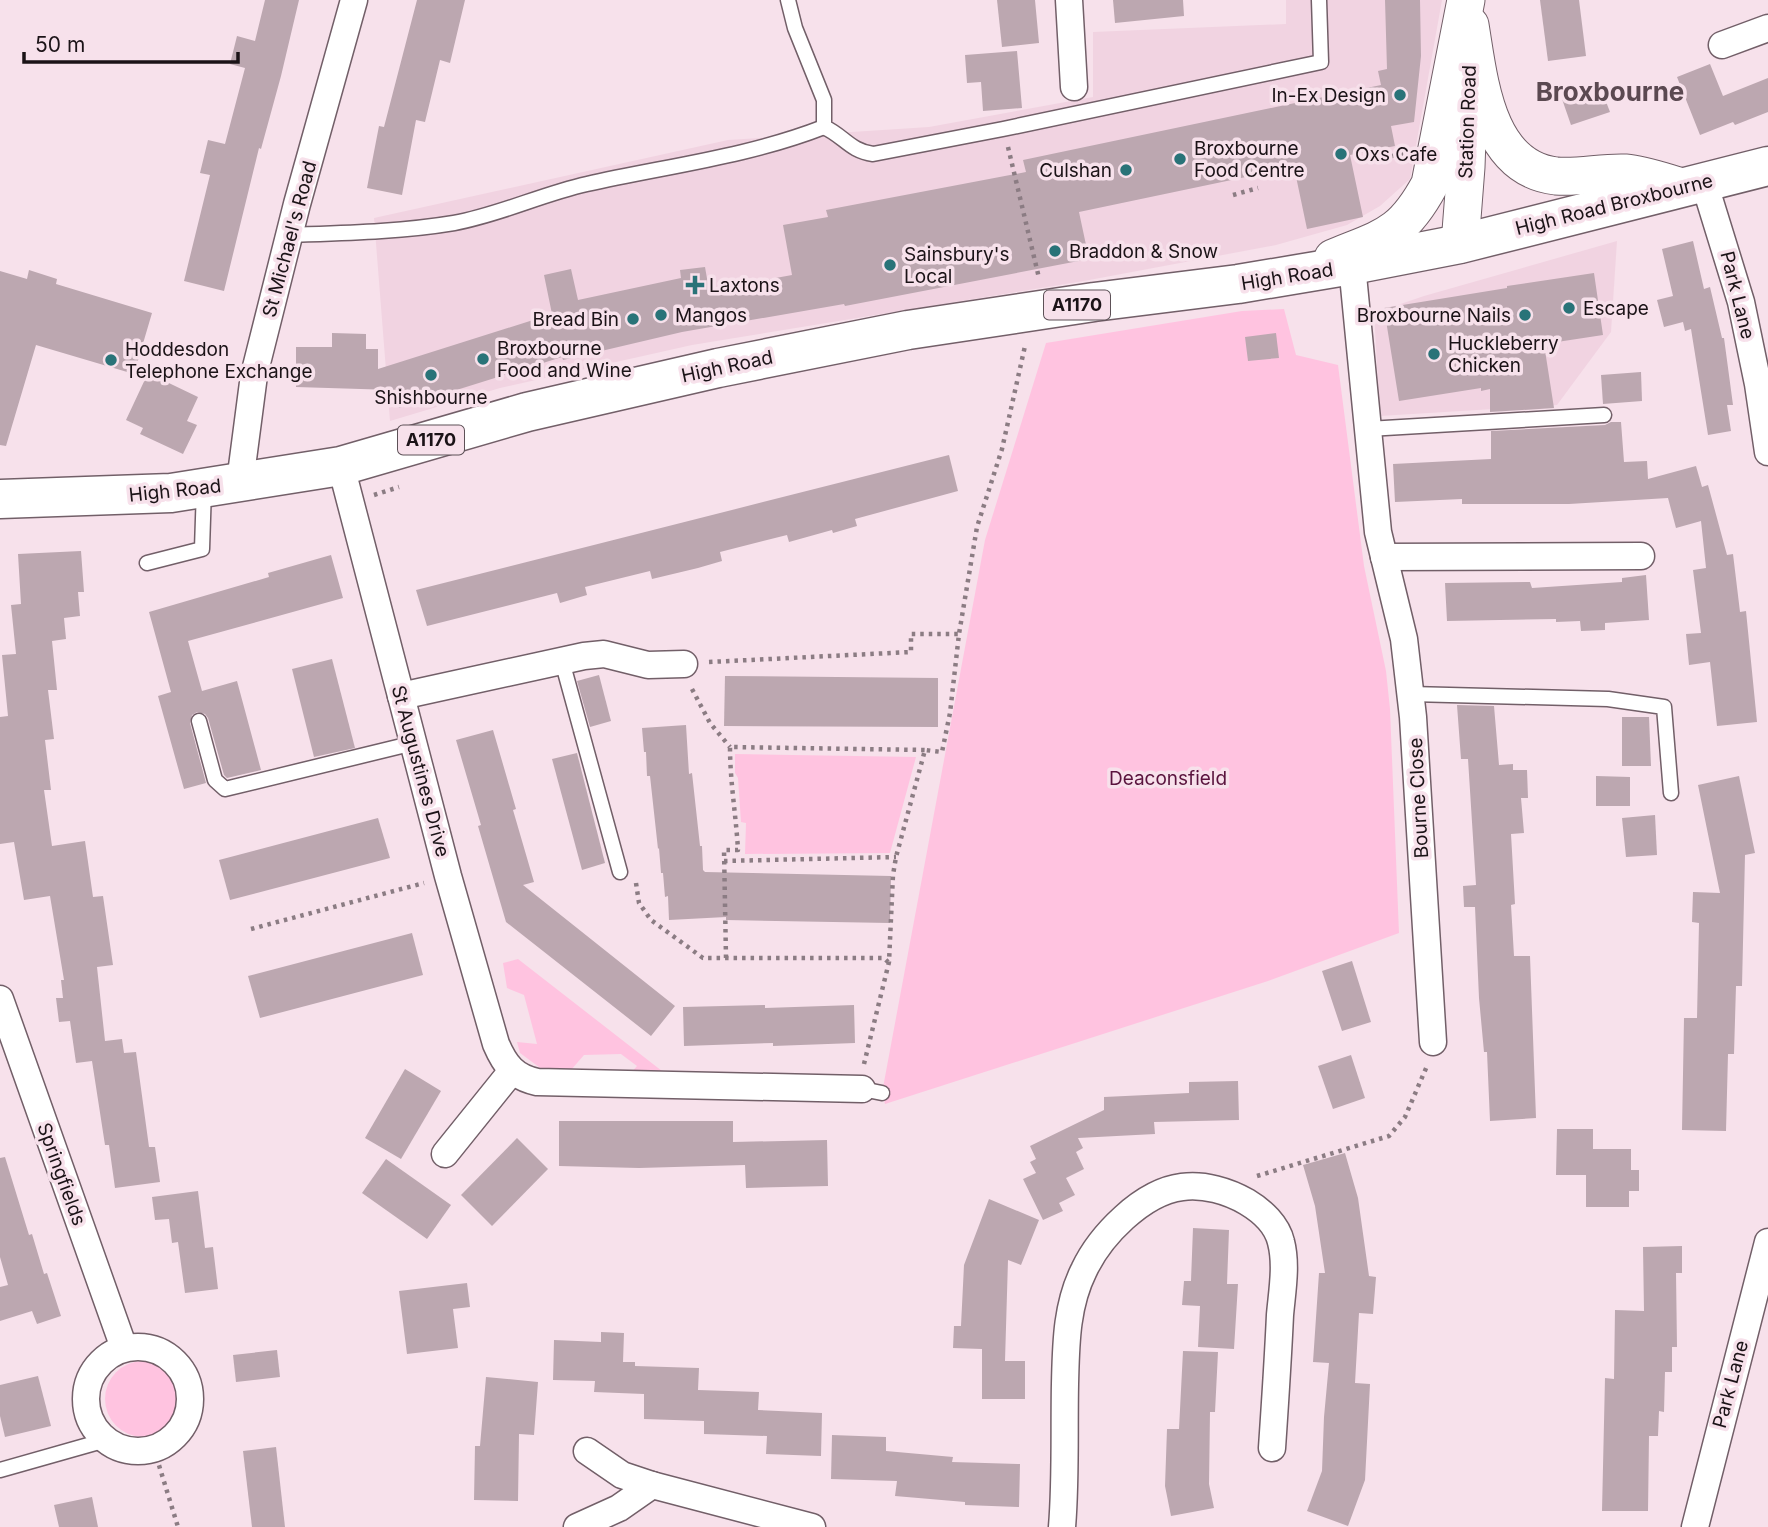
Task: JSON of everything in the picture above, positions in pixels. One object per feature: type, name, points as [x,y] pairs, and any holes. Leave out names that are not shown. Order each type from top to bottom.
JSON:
[{"type":"main road","points":[[1466,0],[1483,98],[1500,139],[1517,159],[1552,176],[1626,173],[1693,184]]},
{"type":"main road","points":[[1297,274],[1370,245],[1388,235],[1416,209],[1430,184],[1466,0]]},
{"type":"main road","name":"Station Road","points":[[1460,244],[1467,154],[1469,63],[1466,0]]},
{"type":"main road","name":"High Road Broxbourne","points":[[1460,244],[1768,166]]},
{"type":"main road","points":[[1416,209],[1460,244]]},
{"type":"main road","name":"High Road","points":[[0,499],[171,493],[341,466],[527,412],[857,339],[1297,274],[1460,244]]},
{"type":"street","name":"St Michael's Road","points":[[222,485],[354,0]]},
{"type":"street","points":[[1069,0],[1074,87]]},
{"type":"street","points":[[1722,45],[1768,28]]},
{"type":"street","name":"Park Lane","points":[[1693,184],[1741,302],[1768,449]]},
{"type":"street","name":"Bourne Close","points":[[1352,265],[1378,532],[1404,639],[1410,694],[1433,1042]]},
{"type":"street","name":"St Augustines Drive","points":[[341,466],[448,876],[496,1044],[512,1072]]},
{"type":"street","points":[[1384,557],[1641,556]]},
{"type":"street","points":[[401,696],[604,654],[648,665],[688,663]]},
{"type":"street","name":"Springfields","points":[[0,999],[124,1348]]},
{"type":"street","points":[[444,1154],[512,1072],[537,1082],[867,1090]]},
{"type":"street","points":[[1062,1527],[1066,1340],[1070,1312],[1083,1271],[1110,1230],[1143,1204],[1181,1187],[1224,1191],[1256,1208],[1276,1229],[1282,1247],[1283,1270],[1272,1448]]},
{"type":"street","name":"Park Lane","points":[[1695,1527],[1768,1242]]},
{"type":"street","points":[[148,1346],[169,1356],[184,1373],[191,1395],[187,1419],[174,1438],[153,1449],[128,1450],[106,1440],[91,1422],[86,1400],[90,1377],[104,1359],[124,1348],[148,1346]]},
{"type":"street","points":[[587,1451],[622,1475],[812,1527]]},
{"type":"street","points":[[576,1527],[619,1508],[652,1485]]},
{"type":"lane","points":[[788,0],[795,28],[824,100],[824,127]]},
{"type":"lane","points":[[289,235],[381,231],[456,223],[584,184],[724,158],[787,141],[824,127],[838,133],[860,152],[873,154],[1321,62],[1319,0]]},
{"type":"lane","points":[[1368,429],[1604,415]]},
{"type":"lane","points":[[147,563],[202,549],[222,485]]},
{"type":"lane","points":[[562,661],[620,872]]},
{"type":"lane","points":[[1410,694],[1608,699],[1664,707],[1671,793]]},
{"type":"lane","points":[[199,720],[215,780],[225,789],[414,743]]},
{"type":"lane","points":[[0,1470],[106,1440]]},
{"type":"path","points":[[730,747],[942,752],[977,527],[1002,449],[1036,312],[1003,129]]},
{"type":"path","points":[[1376,160],[1414,150]]},
{"type":"path","points":[[1233,195],[1258,188]]},
{"type":"path","points":[[726,958],[723,850],[738,850],[736,813],[730,779],[730,747],[710,723],[692,690],[688,663],[911,652],[911,634],[959,634]]},
{"type":"path","points":[[867,1090],[889,962],[896,857],[925,750]]},
{"type":"path","points":[[724,861],[896,857]]},
{"type":"path","points":[[620,872],[635,874],[639,903],[651,920],[703,958],[884,958],[889,962]]},
{"type":"path","points":[[251,929],[448,876]]},
{"type":"path","points":[[1224,1191],[1261,1174],[1390,1136],[1405,1117],[1420,1086],[1433,1042]]},
{"type":"path","points":[[153,1449],[178,1527]]},
{"type":"shaded area","points":[[1286,0],[1442,0],[1410,179],[1380,206],[1347,225],[1276,245],[1084,281],[692,345],[500,388],[390,421],[374,218],[728,140],[929,127],[1093,97],[1093,32],[1286,24]]},
{"type":"shaded area","points":[[1617,241],[1611,332],[1557,405],[1380,416],[1374,313]]},
{"type":"green space","name":"Deaconsfield","points":[[1284,309],[1296,355],[1338,365],[1364,566],[1386,671],[1390,709],[1399,933],[1268,981],[885,1104],[882,1093],[985,540],[1046,343],[1242,311]]},
{"type":"green space","points":[[735,754],[916,757],[890,853],[745,854],[746,823],[741,822]]},
{"type":"green space","points":[[518,959],[662,1071],[631,1073],[637,1066],[621,1054],[584,1055],[571,1070],[543,1070],[520,1053],[517,1042],[537,1044],[524,995],[507,988],[503,963]]},
{"type":"green space","points":[[143,1361],[158,1364],[170,1372],[178,1384],[181,1399],[178,1414],[170,1426],[158,1434],[143,1437],[128,1434],[116,1426],[108,1414],[105,1399],[108,1384],[116,1372],[128,1364]]},
{"type":"building","points":[[265,0],[299,0],[224,291],[184,281],[210,175],[200,173],[208,140],[225,144],[245,68],[230,64],[237,36],[255,41]]},
{"type":"building","points":[[417,0],[465,0],[450,63],[440,60],[425,122],[416,120],[402,195],[367,188],[379,126],[384,127]]},
{"type":"building","points":[[997,0],[1035,0],[1039,43],[1002,47]]},
{"type":"building","points":[[1113,0],[1183,0],[1184,16],[1115,23]]},
{"type":"building","points":[[1385,0],[1420,0],[1421,56],[1414,122],[1391,126],[1395,146],[1350,155],[1363,217],[1307,229],[1294,167],[1079,212],[1089,259],[845,306],[844,304],[682,332],[563,360],[562,357],[399,408],[393,390],[296,387],[296,347],[332,347],[332,333],[366,334],[366,349],[378,349],[378,369],[552,314],[544,275],[571,269],[578,300],[681,278],[680,270],[705,267],[709,290],[792,275],[783,225],[828,217],[826,210],[1026,172],[1023,160],[1381,85],[1378,71],[1387,69]]},
{"type":"building","points":[[1540,0],[1579,0],[1586,56],[1548,61]]},
{"type":"building","points":[[1017,51],[1022,108],[983,111],[981,82],[967,83],[965,55]]},
{"type":"building","points":[[1710,64],[1723,96],[1768,78],[1768,112],[1700,135],[1677,77]]},
{"type":"building","points":[[1600,86],[1610,112],[1571,125],[1562,99]]},
{"type":"building","points":[[1693,241],[1704,289],[1710,287],[1724,338],[1733,405],[1727,405],[1731,431],[1708,435],[1691,329],[1685,331],[1683,322],[1664,327],[1657,300],[1673,296],[1662,249]]},
{"type":"building","name":"Hoddesdon Telephone Exchange","points":[[29,270],[57,279],[56,284],[152,313],[134,374],[36,345],[6,446],[0,445],[0,271],[27,279]]},
{"type":"building","points":[[1594,273],[1603,335],[1544,344],[1554,408],[1490,412],[1490,389],[1481,391],[1481,388],[1399,401],[1384,308]]},
{"type":"building","points":[[1276,333],[1279,358],[1248,361],[1245,337]]},
{"type":"building","points":[[1641,372],[1642,401],[1603,404],[1601,375]]},
{"type":"building","points":[[148,373],[198,397],[187,421],[197,425],[183,454],[140,434],[143,428],[126,420]]},
{"type":"building","points":[[1621,422],[1624,462],[1647,461],[1648,479],[1696,466],[1702,487],[1708,485],[1727,555],[1733,554],[1740,612],[1746,611],[1757,722],[1717,726],[1710,662],[1689,665],[1686,634],[1701,633],[1693,570],[1706,568],[1701,521],[1676,528],[1668,498],[1569,504],[1462,504],[1462,499],[1395,502],[1393,464],[1491,459],[1491,431],[1605,425]]},
{"type":"building","points":[[949,455],[958,491],[855,519],[857,526],[833,533],[832,530],[789,542],[787,535],[720,552],[722,561],[698,568],[652,579],[650,571],[585,587],[587,595],[560,603],[557,593],[427,626],[416,590]]},
{"type":"building","points":[[81,551],[84,592],[78,592],[80,616],[64,618],[66,639],[52,641],[57,690],[48,690],[54,739],[45,740],[51,790],[44,790],[52,846],[85,841],[93,897],[103,896],[113,965],[97,967],[105,1041],[122,1039],[124,1053],[136,1052],[149,1147],[155,1147],[160,1182],[115,1188],[109,1145],[105,1145],[92,1061],[76,1063],[70,1021],[59,1022],[56,998],[63,998],[61,980],[64,980],[50,896],[24,900],[14,842],[0,844],[0,717],[8,716],[2,655],[16,654],[11,605],[21,604],[18,554]]},
{"type":"building","points":[[331,555],[343,598],[188,641],[202,691],[237,681],[261,770],[227,778],[208,718],[197,712],[192,715],[190,723],[206,783],[184,789],[158,696],[171,692],[149,612],[269,577],[268,573]]},
{"type":"building","points":[[1646,575],[1649,620],[1605,623],[1605,630],[1581,631],[1580,621],[1556,622],[1556,619],[1447,621],[1445,583],[1530,582],[1532,588],[1622,582],[1622,578]]},
{"type":"building","points":[[332,659],[355,748],[314,757],[292,669]]},
{"type":"building","points":[[599,675],[611,721],[590,727],[577,681]]},
{"type":"building","points":[[725,676],[938,678],[938,727],[724,726]]},
{"type":"building","points":[[1457,705],[1494,706],[1499,765],[1513,764],[1513,770],[1527,770],[1528,798],[1521,798],[1524,833],[1511,834],[1515,904],[1511,905],[1514,956],[1530,956],[1536,1118],[1490,1121],[1487,1052],[1484,1052],[1479,998],[1475,907],[1464,907],[1463,886],[1476,885],[1468,759],[1461,759]]},
{"type":"building","points":[[1622,717],[1649,717],[1651,766],[1622,766]]},
{"type":"building","points":[[686,725],[689,774],[692,773],[705,872],[891,876],[890,923],[726,920],[726,917],[669,920],[668,896],[665,897],[661,873],[642,728]]},
{"type":"building","points":[[493,730],[534,882],[523,885],[675,1006],[651,1036],[506,922],[456,740]]},
{"type":"building","points":[[577,753],[605,863],[582,870],[552,759]]},
{"type":"building","points":[[1596,776],[1630,777],[1630,806],[1596,806]]},
{"type":"building","points":[[1739,776],[1755,853],[1745,855],[1742,986],[1736,986],[1734,1054],[1728,1054],[1726,1131],[1682,1130],[1684,1018],[1697,1018],[1699,923],[1692,922],[1693,892],[1720,893],[1698,785]]},
{"type":"building","points":[[1655,815],[1657,855],[1626,857],[1622,818]]},
{"type":"building","points":[[378,818],[390,858],[230,900],[219,860]]},
{"type":"building","points":[[412,933],[423,975],[260,1018],[248,976]]},
{"type":"building","points":[[1352,961],[1371,1022],[1342,1031],[1322,971]]},
{"type":"building","points":[[765,1005],[765,1008],[854,1005],[855,1043],[684,1046],[683,1007]]},
{"type":"building","points":[[1351,1055],[1365,1098],[1333,1109],[1318,1066]]},
{"type":"building","points":[[405,1069],[441,1091],[401,1159],[365,1138]]},
{"type":"building","points":[[1238,1081],[1239,1120],[1154,1122],[1155,1134],[1078,1138],[1083,1148],[1076,1152],[1084,1169],[1066,1178],[1075,1195],[1059,1203],[1063,1211],[1043,1220],[1023,1179],[1036,1173],[1030,1162],[1036,1159],[1030,1146],[1104,1110],[1104,1097],[1189,1093],[1189,1082]]},
{"type":"building","points":[[559,1121],[733,1121],[733,1142],[827,1140],[828,1186],[746,1188],[745,1165],[639,1168],[559,1166]]},
{"type":"building","points":[[1557,1129],[1593,1129],[1593,1149],[1631,1149],[1631,1170],[1639,1170],[1639,1191],[1629,1191],[1629,1207],[1586,1207],[1586,1175],[1556,1175]]},
{"type":"building","points":[[517,1138],[548,1169],[492,1226],[461,1195]]},
{"type":"building","points":[[1345,1153],[1358,1198],[1369,1276],[1376,1277],[1373,1314],[1359,1313],[1355,1383],[1370,1384],[1365,1480],[1348,1526],[1307,1511],[1322,1471],[1329,1363],[1313,1362],[1319,1273],[1325,1273],[1315,1206],[1303,1165]]},
{"type":"building","points":[[5,1157],[29,1235],[32,1234],[61,1316],[37,1324],[32,1311],[0,1321],[0,1287],[8,1285],[0,1257],[0,1158]]},
{"type":"building","points":[[386,1159],[451,1205],[427,1239],[362,1193]]},
{"type":"building","points":[[198,1191],[205,1248],[213,1247],[218,1289],[185,1293],[178,1242],[172,1243],[169,1219],[155,1220],[152,1197]]},
{"type":"building","points":[[989,1199],[1039,1220],[1021,1265],[1008,1260],[1005,1361],[1025,1361],[1025,1399],[982,1399],[982,1349],[953,1348],[954,1326],[961,1326],[964,1265]]},
{"type":"building","points":[[1193,1228],[1229,1230],[1227,1284],[1238,1284],[1234,1349],[1198,1347],[1200,1306],[1182,1305],[1184,1281],[1191,1281]]},
{"type":"building","points":[[1682,1246],[1682,1273],[1676,1273],[1677,1347],[1672,1347],[1672,1372],[1665,1372],[1664,1412],[1659,1411],[1658,1436],[1649,1436],[1648,1511],[1602,1511],[1605,1378],[1614,1379],[1615,1310],[1644,1311],[1643,1247]]},
{"type":"building","points":[[467,1283],[470,1307],[453,1309],[458,1348],[407,1354],[399,1291]]},
{"type":"building","points":[[601,1332],[624,1333],[623,1362],[635,1362],[635,1366],[699,1368],[698,1390],[759,1392],[758,1410],[822,1413],[821,1456],[766,1454],[767,1436],[704,1434],[704,1421],[644,1419],[644,1394],[594,1392],[595,1381],[553,1380],[554,1340],[601,1342]]},
{"type":"building","points":[[277,1350],[280,1377],[236,1382],[233,1355]]},
{"type":"building","points":[[1183,1351],[1218,1352],[1215,1412],[1210,1412],[1209,1484],[1214,1508],[1171,1516],[1165,1486],[1167,1429],[1179,1429]]},
{"type":"building","points":[[38,1376],[51,1426],[5,1437],[0,1416],[0,1385]]},
{"type":"building","points":[[486,1377],[538,1382],[534,1435],[519,1434],[518,1501],[474,1500],[475,1446],[480,1446]]},
{"type":"building","points":[[832,1435],[886,1437],[886,1451],[953,1457],[952,1462],[1020,1464],[1019,1507],[965,1505],[965,1502],[895,1496],[897,1481],[831,1479]]},
{"type":"building","points":[[276,1447],[285,1527],[252,1527],[243,1451]]},
{"type":"building","points":[[92,1497],[98,1527],[59,1527],[54,1505]]},
{"type":"place","name":"In-Ex Design","points":[[1400,95]]},
{"type":"place","name":"Oxs Cafe","points":[[1341,154]]},
{"type":"place","name":"Broxbourne Food Centre","points":[[1180,159]]},
{"type":"place","name":"Culshan","points":[[1126,170]]},
{"type":"place","name":"Braddon & Snow","points":[[1055,251]]},
{"type":"place","name":"Sainsbury's Local","points":[[890,265]]},
{"type":"place","name":"Laxtons","points":[[695,285]]},
{"type":"place","name":"Escape","points":[[1569,308]]},
{"type":"place","name":"Mangos","points":[[661,315]]},
{"type":"place","name":"Broxbourne Nails","points":[[1525,315]]},
{"type":"place","name":"Bread Bin","points":[[633,319]]},
{"type":"place","name":"Huckleberry Chicken","points":[[1434,354]]},
{"type":"place","name":"Broxbourne Food and Wine","points":[[483,359]]},
{"type":"place","name":"Hoddesdon Telephone Exchange","points":[[111,360]]},
{"type":"place","name":"Shishbourne","points":[[431,375]]},
{"type":"district","name":"Broxbourne","points":[[1610,92]]}]
